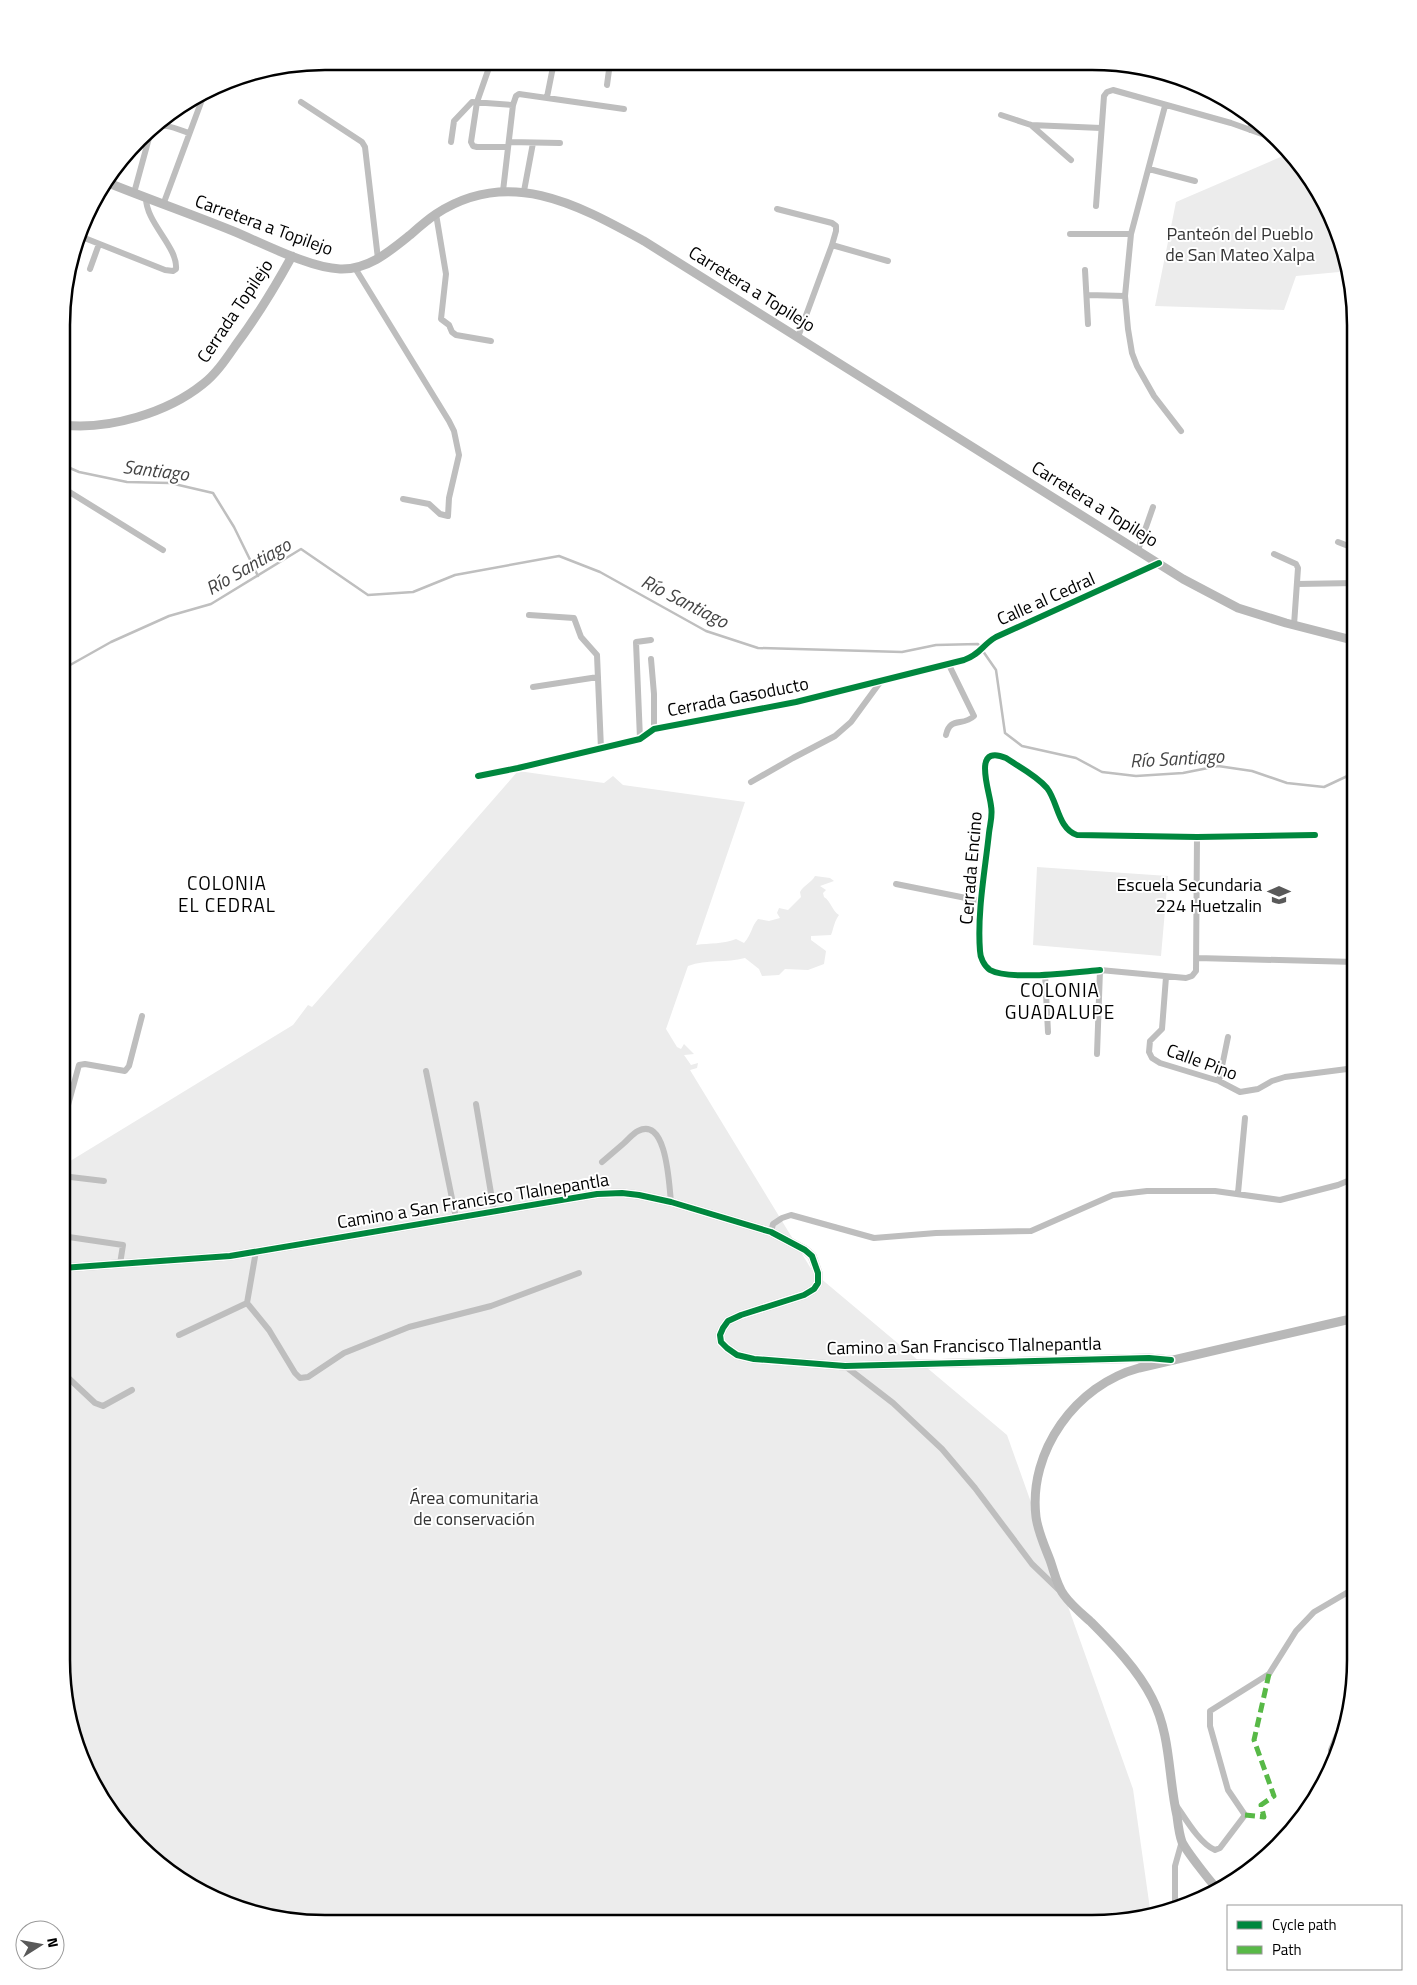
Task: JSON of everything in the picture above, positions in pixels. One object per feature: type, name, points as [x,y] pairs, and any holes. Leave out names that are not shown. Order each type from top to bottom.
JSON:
[{"type":"street","points":[[488,70],[477,102],[471,142],[473,146],[560,143]]},
{"type":"street","points":[[547,97],[552,70]]},
{"type":"street","points":[[607,85],[608,70]]},
{"type":"street","points":[[1096,206],[1100,128],[1104,96],[1107,92],[1113,90],[1231,123],[1261,134]]},
{"type":"street","points":[[503,191],[513,105],[516,96],[519,94],[547,97],[624,109]]},
{"type":"street","points":[[301,102],[362,142],[365,147],[378,259]]},
{"type":"street","points":[[451,142],[454,121],[468,104],[477,102],[513,105]]},
{"type":"street","points":[[163,205],[199,104]]},
{"type":"street","points":[[1165,106],[1131,234],[1125,296],[1129,337],[1137,366],[1154,396],[1181,431]]},
{"type":"street","points":[[1001,115],[1031,125],[1100,128]]},
{"type":"street","points":[[1031,125],[1071,160]]},
{"type":"street","points":[[166,126],[189,133]]},
{"type":"street","points":[[1250,130],[1251,126]]},
{"type":"street","points":[[134,193],[148,142]]},
{"type":"street","points":[[524,191],[533,143]]},
{"type":"street","points":[[1149,170],[1195,182]]},
{"type":"street","name":"Carretera a Topilejo","points":[[113,185],[292,256],[327,268],[341,269],[355,268],[378,259],[436,214],[469,198],[503,191],[524,191],[557,199],[598,216],[644,241],[1183,579],[1238,608],[1347,639]]},
{"type":"street","points":[[86,238],[165,270],[173,271],[176,269],[174,258],[147,210],[146,198]]},
{"type":"street","points":[[777,208],[832,223],[836,226],[832,245],[798,337]]},
{"type":"street","points":[[436,214],[446,274],[441,319],[449,325],[452,332],[456,335],[491,340]]},
{"type":"street","points":[[1070,234],[1131,234]]},
{"type":"street","points":[[90,269],[99,244]]},
{"type":"street","points":[[832,245],[888,261]]},
{"type":"street","name":"Cerrada Topilejo","points":[[70,426],[90,427],[132,418],[170,404],[204,384],[224,362],[244,334],[292,256]]},
{"type":"street","points":[[355,268],[449,420],[455,439],[458,455],[449,498],[448,516],[440,514],[429,504],[403,498]]},
{"type":"street","points":[[1085,270],[1088,295],[1088,324]]},
{"type":"street","points":[[1088,295],[1125,296]]},
{"type":"street","points":[[70,492],[163,550]]},
{"type":"street","points":[[1138,550],[1153,507]]},
{"type":"street","points":[[1338,542],[1347,546]]},
{"type":"street","points":[[1274,554],[1296,564],[1298,568],[1294,625]]},
{"type":"street","name":"Calle al Cedral","points":[[949,665],[974,657],[981,652],[988,642],[1158,563]]},
{"type":"street","points":[[1297,584],[1347,583]]},
{"type":"street","points":[[529,615],[574,618],[581,637],[597,655],[601,748]]},
{"type":"street","points":[[640,739],[636,642],[651,640]]},
{"type":"street","points":[[651,659],[654,729]]},
{"type":"street","points":[[946,735],[951,724],[971,719],[974,716],[949,665]]},
{"type":"street","name":"Cerrada Gasoducto","points":[[478,776],[640,739],[654,729],[796,702],[949,665]]},
{"type":"street","points":[[533,687],[598,677]]},
{"type":"street","points":[[751,782],[835,736],[851,722],[881,680]]},
{"type":"street","name":"Cerrada Encino","points":[[1045,974],[1007,975],[990,970],[983,963],[980,952],[981,901],[992,807],[984,770],[987,760],[992,756],[1000,755],[1040,781],[1048,789],[1070,833],[1077,835],[1197,836]]},
{"type":"street","points":[[1048,1032],[1045,974],[1100,970],[1186,978],[1192,976],[1196,971],[1197,836],[1315,834]]},
{"type":"street","points":[[896,884],[981,901]]},
{"type":"street","points":[[1197,958],[1347,962]]},
{"type":"street","points":[[1097,1054],[1100,970]]},
{"type":"street","name":"Calle Pino","points":[[1166,977],[1162,1029],[1150,1041],[1149,1052],[1152,1058],[1160,1063],[1219,1081],[1240,1092],[1249,1092],[1285,1077],[1347,1069]]},
{"type":"street","points":[[70,1091],[79,1065],[84,1064],[125,1071],[129,1066],[142,1016]]},
{"type":"street","points":[[1219,1081],[1228,1037]]},
{"type":"street","points":[[426,1071],[456,1218]]},
{"type":"street","points":[[476,1104],[494,1211]]},
{"type":"street","points":[[1238,1193],[1245,1118]]},
{"type":"street","points":[[602,1162],[638,1131],[650,1129],[656,1132],[664,1152],[671,1202]]},
{"type":"street","points":[[70,1177],[104,1181]]},
{"type":"street","points":[[771,1232],[773,1224],[782,1218],[791,1216],[874,1238],[936,1233],[1031,1231],[1113,1195],[1147,1191],[1215,1191],[1280,1200],[1347,1181]]},
{"type":"street","name":"Camino a San Francisco Tlalnepantla","points":[[70,1267],[230,1256],[598,1194],[631,1194],[671,1202],[771,1232],[805,1250],[812,1256],[818,1273],[818,1283],[814,1289],[804,1295],[728,1321],[720,1334],[721,1342],[737,1355],[754,1359],[845,1366],[1149,1358],[1171,1360]]},
{"type":"street","points":[[70,1237],[123,1245],[120,1264]]},
{"type":"street","points":[[256,1251],[247,1303],[269,1330],[294,1373],[300,1378],[308,1378],[344,1353],[409,1327],[491,1306],[579,1273]]},
{"type":"street","points":[[179,1335],[247,1303]]},
{"type":"street","points":[[1064,1595],[1046,1551],[1036,1518],[1036,1495],[1039,1478],[1054,1436],[1064,1418],[1079,1402],[1105,1381],[1123,1372],[1347,1320]]},
{"type":"street","points":[[845,1366],[893,1403],[942,1449],[975,1488],[1032,1564],[1126,1661],[1151,1697],[1166,1737],[1173,1801],[1182,1842],[1214,1884]]},
{"type":"street","points":[[70,1380],[95,1403],[103,1406],[132,1390]]},
{"type":"street","points":[[1173,1801],[1209,1848],[1214,1850],[1220,1848],[1246,1815],[1228,1790],[1210,1726],[1210,1711],[1269,1674],[1296,1631],[1314,1612],[1347,1593]]},
{"type":"street","points":[[1175,1901],[1175,1866],[1182,1842]]},
{"type":"green space","name":"Panteón del Pueblo de San Mateo Xalpa","points":[[1283,156],[1304,184],[1321,212],[1328,228],[1341,272],[1296,276],[1284,310],[1155,306],[1176,202]]},
{"type":"green space","name":"Área comunitaria de conservación","points":[[518,771],[604,783],[613,776],[623,785],[745,802],[696,945],[722,943],[736,939],[744,943],[758,919],[769,921],[780,918],[777,913],[779,908],[788,910],[801,897],[800,892],[815,876],[830,878],[834,881],[820,886],[826,890],[823,893],[824,897],[839,915],[831,935],[811,936],[811,940],[826,951],[824,964],[808,970],[785,969],[779,975],[762,976],[759,969],[745,958],[702,962],[688,966],[666,1029],[677,1047],[681,1049],[684,1044],[694,1054],[684,1055],[691,1065],[698,1063],[697,1068],[690,1070],[813,1272],[1007,1435],[1133,1789],[1150,1908],[1125,1913],[1092,1915],[325,1915],[292,1913],[259,1906],[212,1889],[184,1872],[157,1852],[133,1828],[113,1801],[96,1773],[79,1726],[72,1693],[70,1660],[70,1161],[293,1025],[308,1005],[312,1007]]},
{"type":"green space","points":[[1037,867],[1168,876],[1161,956],[1033,945]]},
{"type":"waterway","name":"Santiago","points":[[70,468],[79,472],[127,482],[170,483],[213,493],[234,527],[258,576]]},
{"type":"waterway","name":"Río Santiago","points":[[70,665],[111,642],[169,616],[211,604],[301,549],[368,595],[413,592],[455,575],[559,556],[600,572],[706,631],[758,648],[902,652],[936,645],[978,644],[996,670],[1005,733],[1022,746],[1076,758],[1102,772],[1136,776],[1183,773],[1218,766],[1252,771],[1287,783],[1324,787],[1347,776]]},
{"type":"marked path","points":[[1245,1815],[1264,1817],[1261,1805],[1274,1796],[1254,1740],[1269,1674]]},
{"type":"cycle path","points":[[478,776],[640,739],[654,729],[796,702],[964,660],[974,655],[996,637],[1159,563]]},
{"type":"cycle path","points":[[1100,970],[1044,975],[1012,975],[990,970],[983,961],[980,953],[979,936],[982,892],[992,813],[985,771],[989,757],[995,755],[1006,758],[1043,783],[1051,794],[1062,821],[1071,832],[1077,835],[1197,837],[1315,835]]},
{"type":"cycle path","points":[[70,1267],[230,1256],[597,1194],[622,1193],[671,1202],[771,1232],[805,1250],[812,1256],[818,1273],[818,1283],[814,1289],[804,1295],[728,1321],[720,1335],[721,1342],[737,1355],[754,1359],[845,1366],[1149,1358],[1171,1360]]},
{"type":"place","name":"Escuela Secundaria 224 Huetzalin","points":[[1279,895]]},
{"type":"district","name":"COLONIA EL CEDRAL","points":[[227,894]]},
{"type":"district","name":"COLONIA GUADALUPE","points":[[1060,1001]]}]
